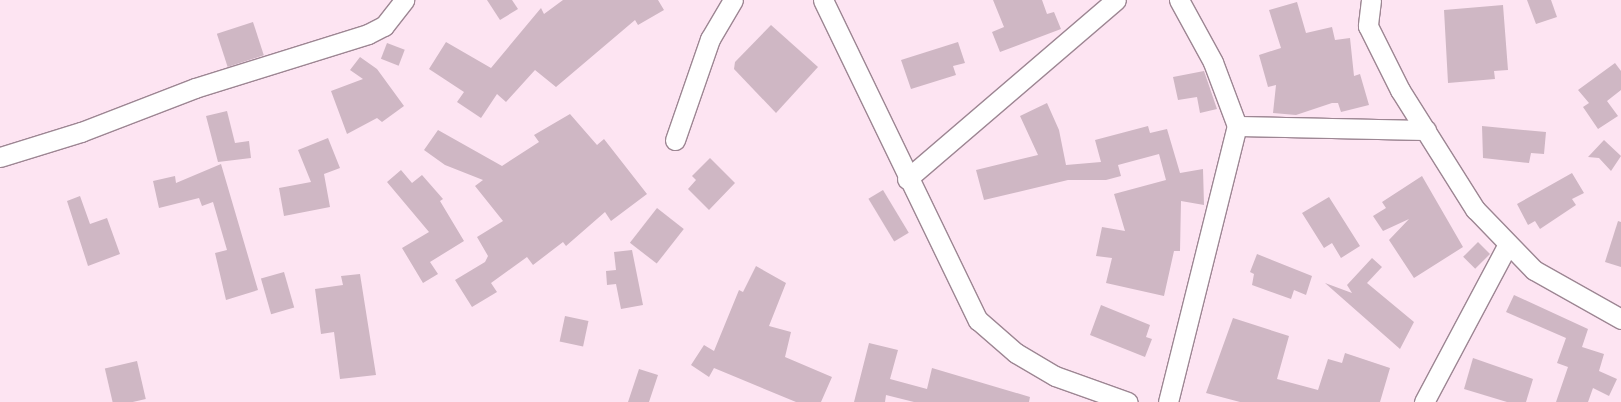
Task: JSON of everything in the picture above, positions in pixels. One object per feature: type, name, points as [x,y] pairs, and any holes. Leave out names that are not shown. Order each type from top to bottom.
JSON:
[{"type":"street","points":[[0,157],[80,132],[195,88],[368,34],[384,26],[404,0]]},
{"type":"street","points":[[675,140],[710,39],[733,0]]},
{"type":"street","points":[[823,0],[907,178],[978,320],[1016,353],[1055,376],[1128,402]]},
{"type":"street","points":[[907,178],[1116,0]]},
{"type":"street","points":[[1168,402],[1236,126],[1213,62],[1179,0]]},
{"type":"street","points":[[1371,0],[1368,26],[1426,130],[1474,209],[1534,270],[1621,319]]},
{"type":"street","points":[[1236,126],[1426,130]]},
{"type":"street","points":[[1424,402],[1508,244]]},
{"type":"building","points":[[487,0],[512,0],[518,9],[500,20]]},
{"type":"building","points":[[563,0],[658,0],[664,10],[638,25],[635,20],[556,87],[535,70],[506,102],[497,94],[481,118],[457,102],[464,92],[429,69],[446,42],[491,68],[541,8],[544,14]]},
{"type":"building","points":[[993,0],[1042,0],[1047,14],[1054,12],[1061,29],[1000,52],[992,32],[1004,27]]},
{"type":"building","points":[[1527,0],[1551,0],[1557,17],[1536,24]]},
{"type":"building","points":[[1297,2],[1306,33],[1332,27],[1335,40],[1350,38],[1354,76],[1360,74],[1369,105],[1341,112],[1338,103],[1332,103],[1296,115],[1273,113],[1276,85],[1268,87],[1259,55],[1281,48],[1269,10]]},
{"type":"building","points":[[1503,5],[1508,70],[1494,71],[1495,79],[1448,83],[1444,10]]},
{"type":"building","points":[[253,22],[264,55],[228,67],[217,34]]},
{"type":"building","points":[[771,25],[818,67],[776,113],[734,69],[735,62]]},
{"type":"building","points":[[958,42],[965,63],[953,66],[956,75],[911,89],[901,60]]},
{"type":"building","points":[[387,43],[405,50],[399,66],[381,59]]},
{"type":"building","points":[[360,57],[377,69],[404,106],[382,122],[377,118],[347,134],[331,91],[363,79],[350,70]]},
{"type":"building","points":[[1615,63],[1621,71],[1621,90],[1607,101],[1618,116],[1598,129],[1583,107],[1589,103],[1578,90]]},
{"type":"building","points":[[1204,71],[1217,109],[1200,113],[1197,97],[1178,100],[1173,77]]},
{"type":"building","points":[[1047,103],[1059,130],[1066,165],[1101,162],[1095,140],[1148,126],[1150,133],[1167,129],[1180,173],[1203,169],[1204,205],[1181,201],[1180,251],[1174,251],[1164,296],[1106,283],[1112,258],[1096,256],[1102,227],[1125,231],[1114,194],[1166,180],[1159,154],[1118,165],[1121,176],[1106,180],[1068,180],[984,200],[976,170],[1038,155],[1020,116]]},
{"type":"building","points":[[227,111],[235,143],[249,141],[251,158],[218,162],[206,116]]},
{"type":"building","points":[[570,114],[597,145],[604,139],[647,194],[611,221],[605,212],[566,246],[563,242],[533,265],[527,257],[491,283],[497,292],[472,307],[455,280],[485,262],[488,256],[477,237],[503,221],[475,186],[483,180],[445,165],[424,150],[438,130],[502,166],[539,142],[534,135]]},
{"type":"building","points":[[1482,126],[1546,132],[1544,154],[1531,153],[1529,163],[1483,158]]},
{"type":"building","points":[[328,138],[340,168],[324,174],[330,207],[284,216],[279,188],[311,182],[298,150]]},
{"type":"building","points":[[1604,140],[1621,156],[1611,171],[1599,158],[1588,157]]},
{"type":"building","points":[[710,158],[735,183],[709,210],[688,189],[696,180],[692,176]]},
{"type":"building","points":[[221,164],[258,290],[226,300],[215,253],[227,250],[213,202],[202,206],[199,198],[159,208],[153,181],[175,176],[176,183]]},
{"type":"building","points":[[401,170],[412,183],[422,175],[443,199],[440,201],[464,241],[430,262],[438,274],[423,283],[402,248],[429,232],[387,182]]},
{"type":"building","points":[[1572,173],[1584,193],[1572,199],[1576,205],[1540,229],[1535,221],[1528,225],[1517,204]]},
{"type":"building","points":[[1422,176],[1463,247],[1414,278],[1389,240],[1409,219],[1383,231],[1373,216],[1386,208],[1382,202]]},
{"type":"building","points":[[883,190],[909,233],[894,242],[868,199]]},
{"type":"building","points":[[80,196],[90,224],[107,218],[120,254],[88,266],[67,201]]},
{"type":"building","points":[[1329,197],[1360,246],[1341,258],[1332,243],[1324,248],[1302,213]]},
{"type":"building","points":[[657,208],[684,229],[657,264],[630,243]]},
{"type":"building","points":[[1618,221],[1621,222],[1621,267],[1605,262]]},
{"type":"building","points":[[1478,242],[1490,254],[1475,269],[1463,257]]},
{"type":"building","points":[[632,250],[643,305],[621,309],[616,284],[607,285],[606,271],[616,270],[614,252]]},
{"type":"building","points":[[1257,254],[1312,276],[1306,295],[1294,290],[1291,299],[1252,285],[1254,274],[1250,272]]},
{"type":"building","points":[[1372,258],[1382,267],[1367,283],[1414,322],[1400,349],[1325,283],[1352,293],[1347,285]]},
{"type":"building","points":[[756,266],[786,283],[769,326],[791,332],[785,357],[832,377],[821,402],[796,402],[714,368],[709,377],[691,365],[704,345],[714,351],[739,290],[743,292]]},
{"type":"building","points":[[284,272],[294,308],[271,314],[261,279]]},
{"type":"building","points":[[360,274],[376,375],[340,379],[334,332],[321,334],[315,289],[343,285],[341,276]]},
{"type":"building","points":[[1514,295],[1588,329],[1582,347],[1604,354],[1599,371],[1617,379],[1609,396],[1593,388],[1588,402],[1556,402],[1568,367],[1557,363],[1566,338],[1506,312]]},
{"type":"building","points":[[1101,305],[1150,325],[1146,337],[1152,339],[1145,357],[1090,335]]},
{"type":"building","points":[[565,316],[588,321],[583,346],[560,341]]},
{"type":"building","points":[[1233,318],[1289,336],[1277,379],[1318,390],[1328,359],[1342,363],[1345,353],[1390,368],[1380,402],[1240,402],[1206,393]]},
{"type":"building","points":[[869,343],[898,350],[890,379],[927,389],[932,368],[1030,397],[1029,402],[914,402],[886,395],[885,402],[854,402]]},
{"type":"building","points":[[1473,358],[1533,379],[1526,402],[1507,402],[1464,389]]},
{"type":"building","points":[[137,361],[146,399],[133,402],[113,402],[105,368]]},
{"type":"building","points":[[639,369],[658,375],[649,402],[628,402]]}]
